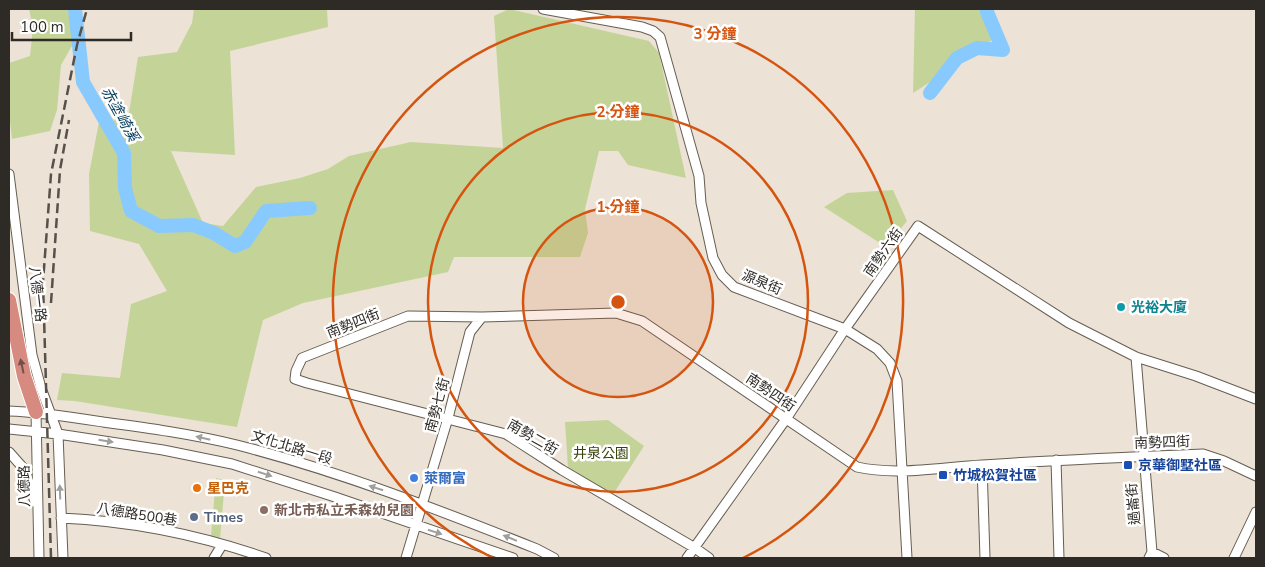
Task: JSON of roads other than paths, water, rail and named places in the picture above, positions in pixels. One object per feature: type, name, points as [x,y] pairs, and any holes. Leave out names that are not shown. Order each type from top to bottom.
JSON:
[{"type":"highway","points":[[9,300],[24,376],[36,412]]},
{"type":"street","name":"源泉街","points":[[543,9],[642,27],[660,36],[700,176],[701,203],[713,258],[722,275],[734,287],[845,329],[877,348],[890,363],[897,381],[907,558]]},
{"type":"street","name":"八德一路","points":[[9,174],[32,354],[41,388],[58,434]]},
{"type":"street","name":"南勢六街","points":[[687,558],[786,419],[845,329],[918,226],[1069,323],[1136,357],[1196,376],[1256,399]]},
{"type":"street","name":"南勢四街","points":[[295,379],[296,371],[302,358],[408,316],[482,317],[616,313],[642,320],[857,467],[872,470],[902,470],[1056,460],[1203,454],[1224,461],[1256,476]]},
{"type":"street","name":"南勢七街","points":[[406,558],[448,418],[470,332],[482,317]]},
{"type":"street","name":"過崙街","points":[[1136,357],[1150,555]]},
{"type":"street","name":"南勢二街","points":[[295,379],[506,434],[562,470],[709,558]]},
{"type":"street","name":"文化北路一段","points":[[9,411],[52,414],[182,433],[238,446],[330,473],[422,504],[537,549],[554,558]]},
{"type":"street","name":"八德路","points":[[36,412],[39,558]]},
{"type":"street","points":[[9,429],[36,431],[163,450],[232,464],[335,496],[416,526],[513,558]]},
{"type":"street","points":[[58,434],[63,558]]},
{"type":"street","points":[[9,452],[25,470],[38,514]]},
{"type":"street","points":[[1056,460],[1058,558]]},
{"type":"street","points":[[982,465],[986,558]]},
{"type":"street","points":[[1234,558],[1256,512]]},
{"type":"street","name":"八德路500巷","points":[[61,518],[154,529],[222,545],[266,558]]},
{"type":"street","points":[[214,558],[222,545]]},
{"type":"street","points":[[1150,555],[1164,558]]},
{"type":"waterway","name":"赤塗崎溪","points":[[75,9],[83,82],[124,153],[125,188],[131,211],[159,226],[193,225],[214,233],[235,246],[245,242],[266,211],[310,208]]},
{"type":"waterway","points":[[930,93],[957,58],[977,48],[1003,50],[987,9]]},
{"type":"railway","points":[[51,558],[43,282],[51,174],[77,45],[87,9]]},
{"type":"railway","points":[[51,303],[60,170],[69,120]]},
{"type":"place","name":"光裕大廈","points":[[1121,307]]},
{"type":"place","name":"京華御墅社區","points":[[1128,465]]},
{"type":"place","name":"竹城松賀社區","points":[[943,475]]},
{"type":"place","name":"萊爾富","points":[[414,478]]},
{"type":"place","name":"星巴克","points":[[197,488]]},
{"type":"place","name":"新北市私立禾森幼兒園","points":[[264,510]]},
{"type":"place","name":"Times","points":[[194,517]]},
{"type":"park label","name":"井泉公園","points":[[601,453]]}]
